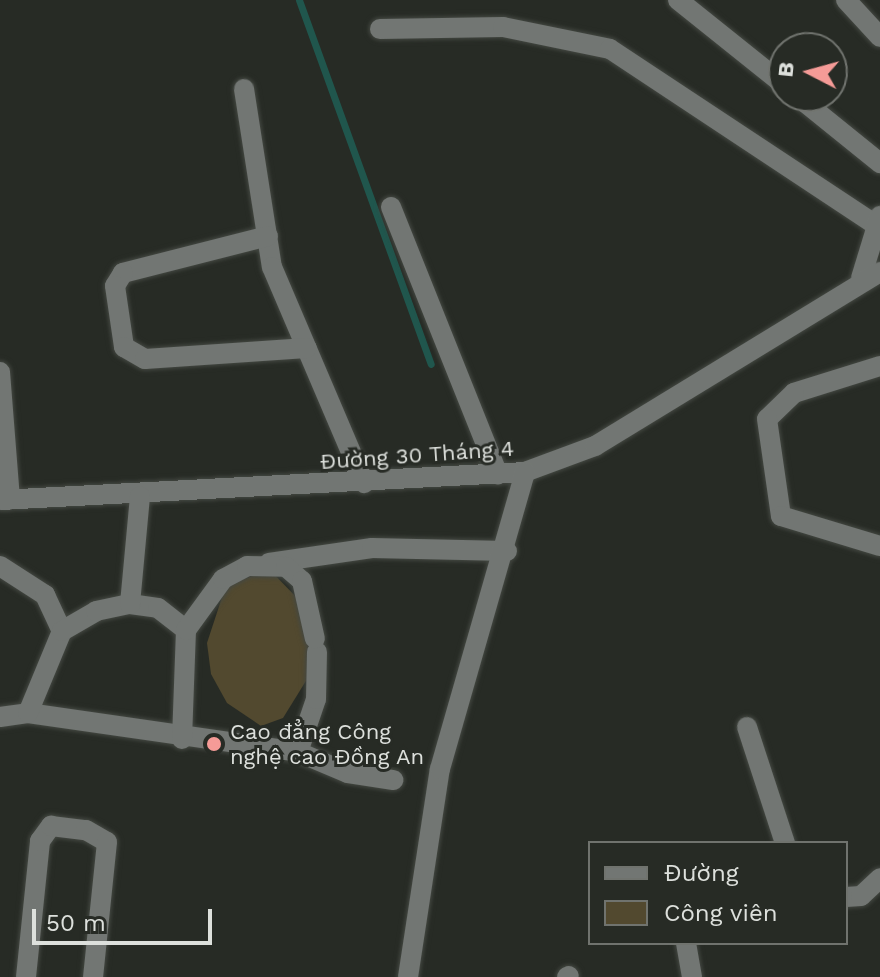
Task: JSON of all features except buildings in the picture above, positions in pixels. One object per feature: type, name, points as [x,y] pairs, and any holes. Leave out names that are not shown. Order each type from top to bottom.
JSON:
[{"type":"street","points":[[678,0],[768,72]]},
{"type":"street","points":[[846,0],[880,37]]},
{"type":"street","points":[[380,29],[503,27],[610,49],[878,221],[871,275]]},
{"type":"street","points":[[244,89],[272,267],[364,483]]},
{"type":"street","points":[[817,112],[880,163]]},
{"type":"street","points":[[391,207],[498,474]]},
{"type":"street","points":[[268,236],[123,273],[115,286],[124,347],[145,359],[307,348]]},
{"type":"street","name":"Đường 30 Tháng 4","points":[[5,500],[140,496],[525,472],[595,446],[871,275]]},
{"type":"street","points":[[880,366],[794,393],[767,419],[781,516],[880,546]]},
{"type":"street","points":[[0,372],[5,500]]},
{"type":"street","points":[[408,977],[440,769],[507,551],[525,472]]},
{"type":"street","points":[[130,604],[140,496]]},
{"type":"street","points":[[182,739],[186,630],[223,579],[267,564],[372,548],[507,551]]},
{"type":"street","points":[[267,564],[286,567],[302,581],[316,646],[316,699],[298,752]]},
{"type":"street","points":[[0,566],[45,595],[62,631]]},
{"type":"street","points":[[28,713],[62,631],[96,611],[130,604],[158,608],[186,630]]},
{"type":"street","points":[[0,717],[28,713],[182,739],[298,752],[348,773],[393,780]]},
{"type":"street","points":[[747,727],[784,841]]},
{"type":"street","points":[[26,977],[40,841],[51,826],[86,830],[107,842],[93,977]]},
{"type":"street","points":[[848,897],[861,896],[880,878]]},
{"type":"street","points":[[686,945],[692,977]]},
{"type":"green space","points":[[270,570],[300,601],[310,635],[309,676],[283,718],[261,726],[227,703],[211,674],[207,643],[226,585]]},
{"type":"waterway","points":[[299,0],[431,364]]},
{"type":"place","name":"Cao đẳng Công nghệ cao Đồng An","points":[[214,744]]}]
